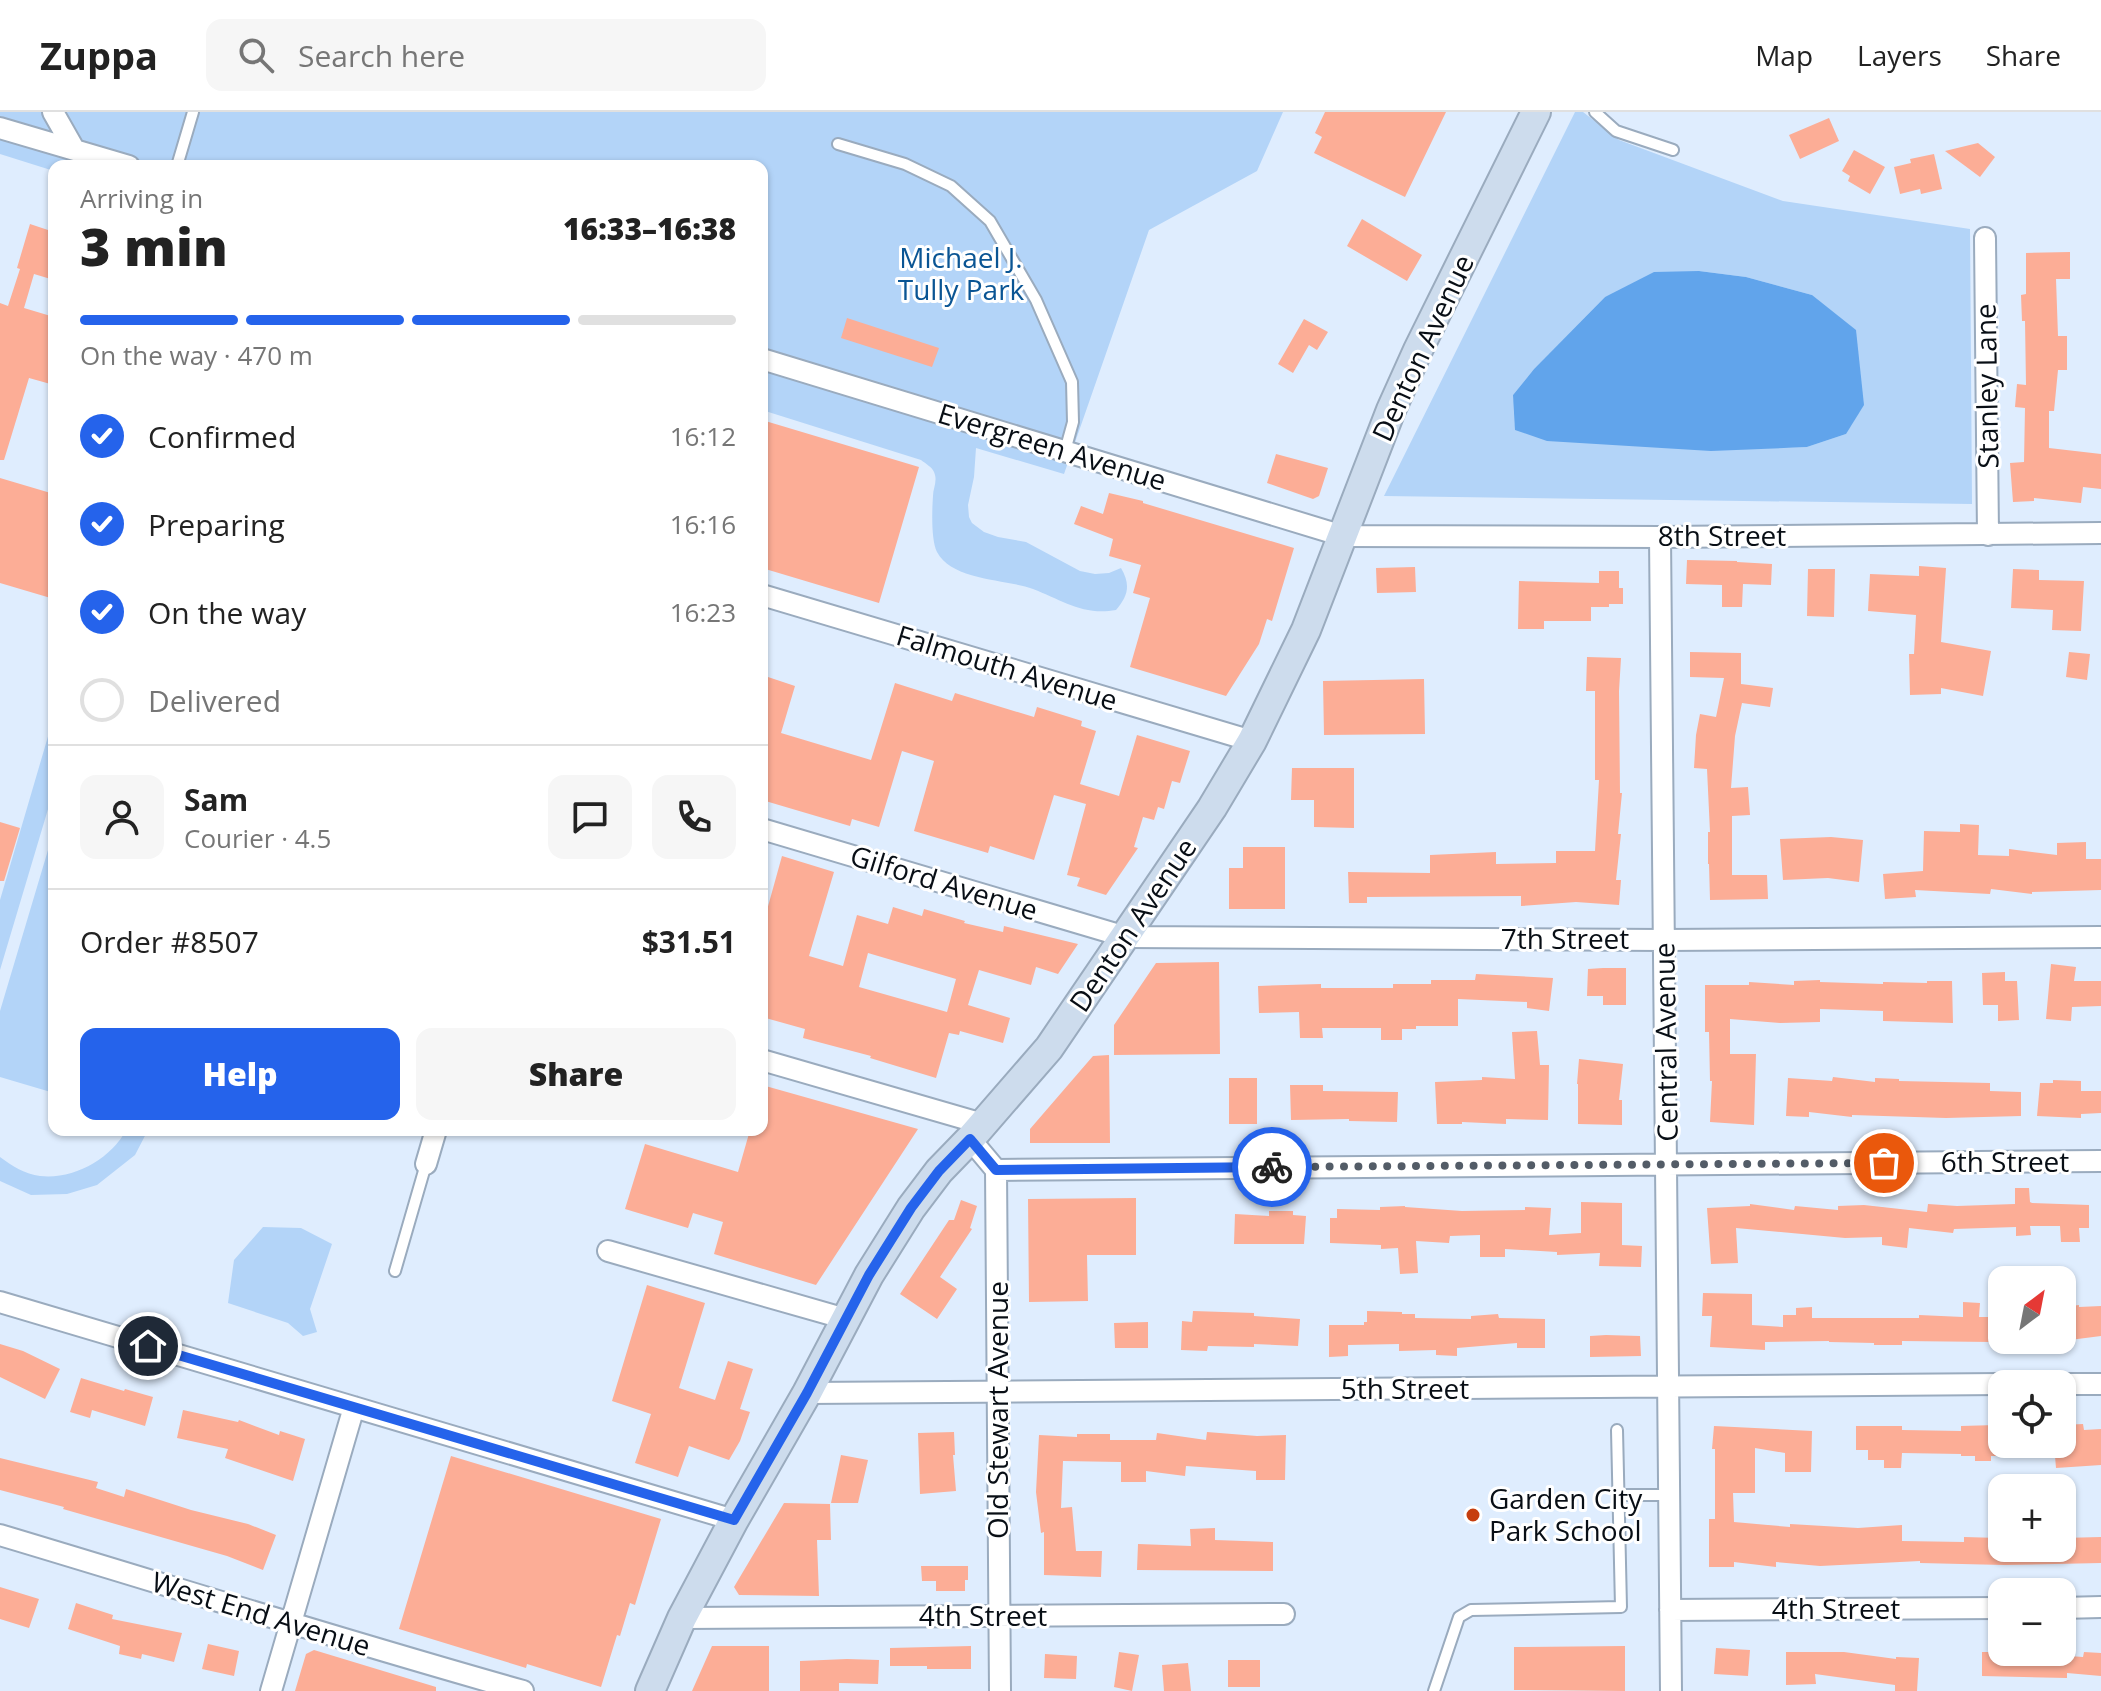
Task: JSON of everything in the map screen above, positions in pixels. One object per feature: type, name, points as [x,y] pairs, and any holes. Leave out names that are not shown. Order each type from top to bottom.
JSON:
[{"type":"main road","name":"Denton Avenue","points":[[650,1691],[682,1618],[734,1520],[807,1393],[869,1275],[911,1208],[939,1171],[1049,1048],[1212,808],[1252,741],[1306,630],[1391,410],[1536,112]]},
{"type":"street","points":[[53,112],[74,149]]},
{"type":"street","points":[[0,128],[110,160]]},
{"type":"street","name":"Stanley Lane","points":[[1985,238],[1988,535]]},
{"type":"street","name":"Evergreen Avenue","points":[[768,361],[1343,536]]},
{"type":"street","name":"8th Street","points":[[1343,536],[2101,533]]},
{"type":"street","name":"Central Avenue","points":[[1660,537],[1671,1691]]},
{"type":"street","name":"Falmouth Avenue","points":[[768,597],[1252,741]]},
{"type":"street","name":"Gilford Avenue","points":[[768,831],[1126,937]]},
{"type":"street","name":"7th Street","points":[[1126,937],[1665,940],[2101,937]]},
{"type":"street","points":[[768,1062],[976,1131],[996,1170]]},
{"type":"street","points":[[426,1164],[434,1136]]},
{"type":"street","name":"6th Street","points":[[996,1170],[2101,1161]]},
{"type":"street","name":"Old Stewart Avenue","points":[[996,1170],[1000,1691]]},
{"type":"street","points":[[608,1251],[846,1319]]},
{"type":"street","points":[[0,1302],[734,1520]]},
{"type":"street","name":"5th Street","points":[[807,1393],[1988,1384]]},
{"type":"street","points":[[2076,1384],[2101,1384]]},
{"type":"street","points":[[271,1691],[354,1407]]},
{"type":"street","name":"West End Avenue","points":[[0,1535],[523,1691]]},
{"type":"street","points":[[2076,1608],[2101,1607]]},
{"type":"street","name":"4th Street","points":[[1670,1610],[1988,1608]]},
{"type":"street","name":"4th Street","points":[[682,1618],[1284,1614]]},
{"type":"lane","points":[[179,160],[193,112]]},
{"type":"lane","points":[[1595,112],[1616,131],[1673,150]]},
{"type":"lane","points":[[838,144],[905,164],[951,186],[990,221],[1036,300],[1072,382],[1073,422],[1065,451]]},
{"type":"lane","points":[[395,1271],[426,1164]]},
{"type":"lane","points":[[1434,1691],[1459,1617],[1471,1610],[1621,1607],[1617,1430]]},
{"type":"lane","points":[[1618,1495],[1669,1495]]},
{"type":"green space","name":"Michael J. Tully Park","points":[[0,112],[1283,112],[1257,171],[1149,230],[1064,474],[976,448],[968,505],[972,523],[998,537],[1026,542],[1080,571],[1109,573],[1121,568],[1127,585],[1125,595],[1116,610],[1104,611],[1083,609],[1033,589],[955,569],[944,562],[935,547],[932,517],[936,478],[929,466],[921,460],[768,412],[768,160],[48,160],[48,169],[0,154]]},
{"type":"green space","points":[[1575,112],[1583,112],[1619,140],[1783,201],[1970,229],[1972,504],[1384,496]],"holes":[[[1699,271],[1746,277],[1812,295],[1846,434],[1807,447],[1711,450],[1513,395],[1534,369],[1605,297]]]},
{"type":"green space","points":[[48,736],[48,809],[0,970],[0,900]]},
{"type":"green space","points":[[48,850],[48,1091],[0,1077],[0,1011]]},
{"type":"green space","points":[[122,1136],[145,1136],[135,1155],[97,1185],[67,1194],[31,1195],[0,1181],[0,1157],[34,1175],[65,1175],[101,1158]]},
{"type":"green space","points":[[263,1227],[301,1228],[332,1244],[310,1309],[317,1332],[303,1336],[288,1323],[228,1303],[234,1260]]},
{"type":"water","points":[[1699,271],[1746,277],[1812,295],[1856,330],[1864,405],[1846,434],[1807,447],[1711,451],[1547,441],[1515,430],[1513,395],[1534,369],[1605,297],[1654,272]]},
{"type":"building","points":[[1325,112],[1446,112],[1405,197],[1314,153],[1322,137],[1315,133]]},
{"type":"building","points":[[1829,118],[1839,141],[1800,159],[1789,135]]},
{"type":"building","points":[[1978,143],[1995,157],[1980,177],[1945,151]]},
{"type":"building","points":[[1854,150],[1885,167],[1870,194],[1848,181],[1850,176],[1842,171]]},
{"type":"building","points":[[1934,154],[1942,189],[1921,194],[1920,189],[1900,194],[1894,167],[1911,163],[1910,159]]},
{"type":"building","points":[[1362,219],[1422,255],[1407,281],[1347,246]]},
{"type":"building","points":[[30,224],[48,230],[48,278],[34,274],[24,308],[48,315],[48,383],[29,378],[4,460],[0,460],[0,303],[8,306],[20,269],[17,268]]},
{"type":"building","points":[[2070,252],[2070,279],[2056,279],[2058,336],[2067,336],[2067,370],[2058,370],[2054,411],[2049,411],[2049,448],[2101,454],[2101,489],[2083,487],[2081,503],[2034,498],[2034,501],[2013,502],[2010,463],[2024,462],[2025,408],[2015,407],[2017,384],[2026,385],[2025,321],[2022,321],[2021,295],[2026,294],[2026,253]]},
{"type":"building","points":[[847,318],[939,348],[932,367],[841,338]]},
{"type":"building","points":[[1304,319],[1328,332],[1317,350],[1309,345],[1293,373],[1278,364]]},
{"type":"building","points":[[768,422],[919,467],[879,603],[768,570]]},
{"type":"building","points":[[1276,454],[1328,468],[1319,496],[1313,499],[1267,483]]},
{"type":"building","points":[[0,478],[48,492],[48,597],[0,583]]},
{"type":"building","points":[[1109,493],[1294,548],[1272,621],[1267,619],[1259,644],[1226,696],[1130,667],[1150,598],[1133,593],[1141,565],[1109,556],[1113,539],[1074,524],[1081,506],[1103,514]]},
{"type":"building","points":[[1687,560],[1772,564],[1771,585],[1743,584],[1742,607],[1722,607],[1722,585],[1686,584]]},
{"type":"building","points":[[1919,566],[1946,568],[1941,642],[1991,651],[1983,696],[1941,688],[1941,694],[1910,695],[1909,654],[1914,654],[1916,615],[1868,611],[1870,574],[1919,576]]},
{"type":"building","points":[[1415,567],[1416,592],[1377,593],[1376,568]]},
{"type":"building","points":[[1808,569],[1835,569],[1834,617],[1807,616]]},
{"type":"building","points":[[2013,569],[2039,570],[2039,580],[2084,581],[2081,631],[2052,630],[2053,610],[2011,608]]},
{"type":"building","points":[[1599,571],[1619,571],[1623,604],[1591,607],[1591,621],[1544,621],[1544,629],[1518,629],[1519,581],[1599,583]]},
{"type":"building","points":[[1690,652],[1741,653],[1741,684],[1773,688],[1770,707],[1742,703],[1735,736],[1731,788],[1748,787],[1750,815],[1732,816],[1732,875],[1767,875],[1768,899],[1710,900],[1707,769],[1694,768],[1696,735],[1700,714],[1716,717],[1724,678],[1690,677]]},
{"type":"building","points":[[2069,652],[2090,654],[2087,680],[2066,677]]},
{"type":"building","points":[[1587,657],[1621,658],[1622,793],[1616,880],[1621,880],[1619,905],[1576,902],[1521,906],[1521,896],[1367,897],[1367,903],[1349,903],[1348,872],[1430,873],[1430,855],[1496,852],[1496,864],[1556,863],[1556,851],[1595,851],[1599,780],[1595,780],[1595,691],[1586,691]]},
{"type":"building","points":[[768,677],[795,686],[781,733],[871,760],[895,683],[952,701],[955,693],[1034,717],[1037,707],[1082,721],[1081,726],[1096,731],[1080,784],[1119,796],[1137,735],[1190,751],[1180,783],[1172,781],[1164,809],[1158,807],[1154,820],[1143,817],[1134,847],[1138,848],[1106,895],[1077,886],[1080,878],[1067,875],[1086,804],[1054,795],[1034,860],[990,846],[988,853],[914,831],[934,761],[902,751],[879,827],[852,819],[850,826],[768,802]]},
{"type":"building","points":[[1424,679],[1425,734],[1324,735],[1323,681]]},
{"type":"building","points":[[1292,768],[1354,768],[1354,828],[1314,827],[1314,800],[1291,800]]},
{"type":"building","points":[[0,822],[20,828],[4,881],[0,881]]},
{"type":"building","points":[[1960,824],[1979,825],[1978,855],[2009,856],[2009,849],[2057,855],[2057,843],[2086,842],[2086,859],[2101,859],[2101,890],[2032,894],[1991,889],[1990,894],[1915,890],[1916,897],[1885,899],[1883,874],[1923,871],[1924,831],[1960,832]]},
{"type":"building","points":[[1831,837],[1863,840],[1859,882],[1828,878],[1783,880],[1780,839]]},
{"type":"building","points":[[1243,847],[1285,847],[1285,909],[1229,909],[1229,868],[1243,868]]},
{"type":"building","points":[[782,856],[834,872],[809,956],[843,966],[857,915],[888,924],[893,907],[922,916],[924,909],[1003,932],[1004,926],[1078,944],[1058,974],[1036,967],[1031,985],[979,970],[968,1005],[1010,1018],[1003,1043],[960,1031],[959,1035],[949,1033],[936,1078],[803,1038],[805,1029],[768,1019],[768,906]],"holes":[[[868,953],[956,979],[947,1012],[859,987]]]},
{"type":"building","points":[[1219,962],[1220,1054],[1114,1055],[1114,1025],[1156,963]]},
{"type":"building","points":[[2051,964],[2076,967],[2074,981],[2101,981],[2101,1006],[2072,1007],[2071,1021],[2046,1019]]},
{"type":"building","points":[[1626,968],[1626,1005],[1603,1005],[1603,996],[1587,996],[1588,969]]},
{"type":"building","points":[[2005,972],[2005,981],[2017,981],[2019,1020],[1998,1021],[1998,1005],[1983,1005],[1982,973]]},
{"type":"building","points":[[1476,974],[1553,978],[1549,1011],[1527,1008],[1527,1002],[1458,999],[1458,1026],[1402,1029],[1402,1040],[1381,1040],[1381,1028],[1322,1028],[1323,1038],[1300,1038],[1299,1012],[1259,1013],[1258,986],[1321,984],[1321,988],[1393,988],[1393,984],[1431,984],[1431,980],[1475,980]]},
{"type":"building","points":[[1794,981],[1883,984],[1952,981],[1953,1023],[1883,1021],[1883,1011],[1820,1009],[1820,1022],[1730,1019],[1730,1054],[1756,1054],[1754,1125],[1710,1122],[1712,1081],[1709,1032],[1705,1032],[1705,985],[1749,985],[1749,982],[1794,985]]},
{"type":"building","points":[[1537,1031],[1540,1065],[1549,1065],[1548,1120],[1506,1119],[1506,1124],[1437,1124],[1435,1082],[1482,1080],[1482,1077],[1515,1079],[1512,1032]]},
{"type":"building","points":[[1109,1055],[1110,1143],[1030,1143],[1030,1129],[1093,1056]]},
{"type":"building","points":[[1579,1059],[1623,1064],[1619,1100],[1622,1100],[1622,1125],[1578,1124]]},
{"type":"building","points":[[1833,1077],[1875,1082],[1875,1078],[1990,1083],[1990,1091],[2021,1092],[2021,1116],[1852,1117],[1809,1112],[1809,1117],[1786,1116],[1788,1078],[1832,1081]]},
{"type":"building","points":[[1229,1078],[1257,1078],[1257,1124],[1229,1124]]},
{"type":"building","points":[[2053,1080],[2081,1081],[2081,1091],[2101,1091],[2101,1113],[2081,1114],[2081,1118],[2037,1116],[2040,1083],[2053,1083]]},
{"type":"building","points":[[1290,1085],[1323,1085],[1323,1091],[1398,1092],[1397,1122],[1291,1120]]},
{"type":"building","points":[[768,1087],[918,1129],[816,1285],[714,1254],[723,1222],[693,1213],[688,1228],[625,1209],[645,1144],[738,1172],[748,1136],[768,1136]]},
{"type":"building","points":[[2015,1188],[2029,1188],[2032,1203],[2089,1205],[2089,1228],[2079,1228],[2080,1242],[2061,1242],[2060,1226],[2030,1226],[2031,1235],[2016,1236],[2016,1227],[1954,1229],[1953,1233],[1909,1228],[1907,1248],[1882,1245],[1882,1237],[1845,1238],[1736,1228],[1738,1263],[1711,1264],[1707,1208],[1750,1204],[1794,1210],[1795,1206],[1838,1210],[1838,1206],[1864,1205],[1927,1212],[1928,1204],[2015,1204]]},
{"type":"building","points":[[1136,1198],[1136,1255],[1087,1255],[1088,1301],[1029,1302],[1028,1199]]},
{"type":"building","points":[[961,1200],[977,1206],[972,1229],[940,1277],[957,1289],[937,1319],[900,1294],[949,1220],[954,1220]]},
{"type":"building","points":[[1581,1202],[1622,1203],[1622,1245],[1642,1246],[1641,1267],[1599,1266],[1600,1253],[1557,1255],[1557,1252],[1505,1249],[1505,1257],[1480,1257],[1480,1235],[1450,1236],[1449,1243],[1416,1241],[1418,1273],[1400,1274],[1398,1248],[1330,1243],[1330,1218],[1337,1218],[1337,1209],[1380,1210],[1380,1207],[1405,1206],[1462,1211],[1551,1208],[1549,1235],[1581,1233]]},
{"type":"building","points":[[1269,1211],[1293,1211],[1293,1215],[1306,1216],[1304,1244],[1234,1244],[1235,1214],[1269,1216]]},
{"type":"building","points":[[647,1285],[705,1303],[679,1388],[715,1400],[728,1361],[753,1369],[740,1409],[750,1412],[740,1441],[729,1460],[689,1446],[678,1477],[635,1463],[651,1414],[612,1401]]},
{"type":"building","points":[[1703,1293],[1752,1294],[1752,1325],[1783,1327],[1783,1315],[1796,1315],[1796,1308],[1812,1307],[1812,1318],[1963,1317],[1963,1302],[1980,1303],[1979,1317],[1988,1317],[1988,1342],[1902,1341],[1902,1345],[1829,1341],[1765,1342],[1765,1350],[1710,1347],[1712,1316],[1702,1316]]},
{"type":"building","points":[[2076,1305],[2101,1306],[2101,1336],[2076,1339]]},
{"type":"building","points":[[1193,1311],[1254,1313],[1254,1316],[1300,1319],[1298,1346],[1254,1344],[1254,1347],[1208,1346],[1207,1351],[1181,1350],[1182,1321],[1192,1322]]},
{"type":"building","points":[[1367,1311],[1402,1312],[1415,1314],[1415,1318],[1471,1319],[1471,1316],[1498,1314],[1499,1318],[1545,1319],[1545,1348],[1517,1348],[1517,1343],[1457,1348],[1457,1356],[1436,1355],[1436,1350],[1399,1351],[1399,1344],[1348,1345],[1348,1356],[1329,1357],[1329,1325],[1364,1325]]},
{"type":"building","points":[[1148,1322],[1148,1348],[1115,1348],[1114,1323]]},
{"type":"building","points":[[1590,1336],[1640,1336],[1641,1356],[1590,1357]]},
{"type":"building","points":[[0,1344],[60,1369],[45,1399],[0,1377]]},
{"type":"building","points":[[81,1378],[153,1397],[145,1426],[92,1410],[90,1418],[70,1412]]},
{"type":"building","points":[[183,1410],[239,1420],[279,1435],[280,1431],[305,1439],[293,1481],[225,1458],[228,1449],[177,1438]]},
{"type":"building","points":[[2076,1424],[2083,1424],[2084,1430],[2101,1429],[2101,1465],[2056,1468],[2055,1458],[2076,1458]]},
{"type":"building","points":[[1988,1425],[1988,1458],[1991,1461],[1975,1461],[1975,1456],[1961,1454],[1902,1453],[1901,1468],[1884,1468],[1884,1460],[1868,1460],[1868,1450],[1856,1450],[1856,1426],[1961,1431],[1961,1426]]},
{"type":"building","points":[[1714,1426],[1812,1431],[1811,1472],[1785,1472],[1785,1453],[1755,1448],[1755,1493],[1733,1493],[1734,1522],[1790,1527],[1790,1524],[1858,1528],[1902,1525],[1902,1541],[1964,1542],[1964,1537],[1988,1538],[1988,1562],[2076,1562],[2076,1538],[2101,1537],[2101,1563],[2004,1565],[1920,1561],[1820,1566],[1776,1562],[1776,1567],[1734,1562],[1734,1567],[1709,1567],[1709,1519],[1715,1519],[1715,1449],[1712,1449]]},
{"type":"building","points":[[954,1432],[956,1491],[920,1494],[918,1433]]},
{"type":"building","points":[[1207,1432],[1286,1435],[1285,1480],[1256,1480],[1256,1471],[1186,1466],[1185,1476],[1146,1471],[1146,1482],[1121,1482],[1121,1462],[1063,1461],[1061,1508],[1072,1507],[1076,1551],[1102,1551],[1101,1577],[1044,1575],[1044,1532],[1041,1533],[1036,1492],[1039,1435],[1077,1437],[1077,1434],[1110,1434],[1110,1440],[1156,1440],[1157,1433],[1206,1440]]},
{"type":"building","points":[[841,1455],[868,1460],[858,1503],[831,1503]]},
{"type":"building","points":[[451,1456],[661,1519],[635,1605],[630,1603],[601,1687],[527,1664],[526,1668],[399,1629]]},
{"type":"building","points":[[0,1458],[98,1482],[96,1488],[124,1497],[126,1489],[276,1535],[263,1570],[227,1556],[0,1490]]},
{"type":"building","points":[[784,1503],[830,1504],[831,1540],[817,1540],[819,1596],[739,1595],[734,1587]]},
{"type":"building","points":[[1215,1528],[1215,1540],[1273,1542],[1273,1571],[1137,1570],[1138,1544],[1191,1546],[1190,1529]]},
{"type":"building","points":[[921,1566],[968,1566],[965,1591],[936,1591],[936,1581],[922,1581]]},
{"type":"building","points":[[0,1587],[39,1599],[29,1628],[0,1619]]},
{"type":"building","points":[[76,1603],[113,1615],[112,1619],[182,1633],[174,1662],[142,1654],[141,1659],[119,1654],[120,1646],[68,1629]]},
{"type":"building","points":[[208,1644],[239,1651],[234,1676],[202,1669]]},
{"type":"building","points":[[712,1646],[769,1646],[769,1691],[692,1691]]},
{"type":"building","points":[[971,1646],[971,1669],[890,1666],[890,1648]]},
{"type":"building","points":[[1625,1646],[1625,1691],[1514,1690],[1514,1647]]},
{"type":"building","points":[[1716,1648],[1750,1650],[1748,1676],[1714,1674]]},
{"type":"building","points":[[314,1650],[436,1687],[436,1691],[295,1691],[306,1654]]},
{"type":"building","points":[[1119,1652],[1139,1655],[1132,1691],[1114,1687]]},
{"type":"building","points":[[1786,1652],[1844,1652],[1896,1659],[1919,1658],[1917,1691],[1895,1691],[1895,1685],[1815,1674],[1816,1684],[1786,1685]]},
{"type":"building","points":[[1982,1652],[1988,1652],[1988,1666],[2076,1666],[2076,1656],[2083,1657],[2084,1652],[2101,1653],[2101,1676],[2067,1673],[2067,1678],[1982,1676]]},
{"type":"building","points":[[1045,1654],[1077,1656],[1076,1679],[1044,1678]]},
{"type":"building","points":[[879,1660],[878,1684],[839,1683],[839,1691],[800,1691],[800,1661]]},
{"type":"building","points":[[1228,1660],[1260,1660],[1260,1687],[1228,1687]]},
{"type":"building","points":[[1188,1663],[1191,1691],[1164,1691],[1162,1665]]},
{"type":"way so far","points":[[1272,1167],[1884,1163]]},
{"type":"place","name":"Garden City Park School","points":[[1473,1515]]},
{"type":"route","points":[[148,1346],[734,1520],[807,1393],[869,1275],[911,1208],[939,1171],[970,1139],[996,1170],[1272,1167]]}]
